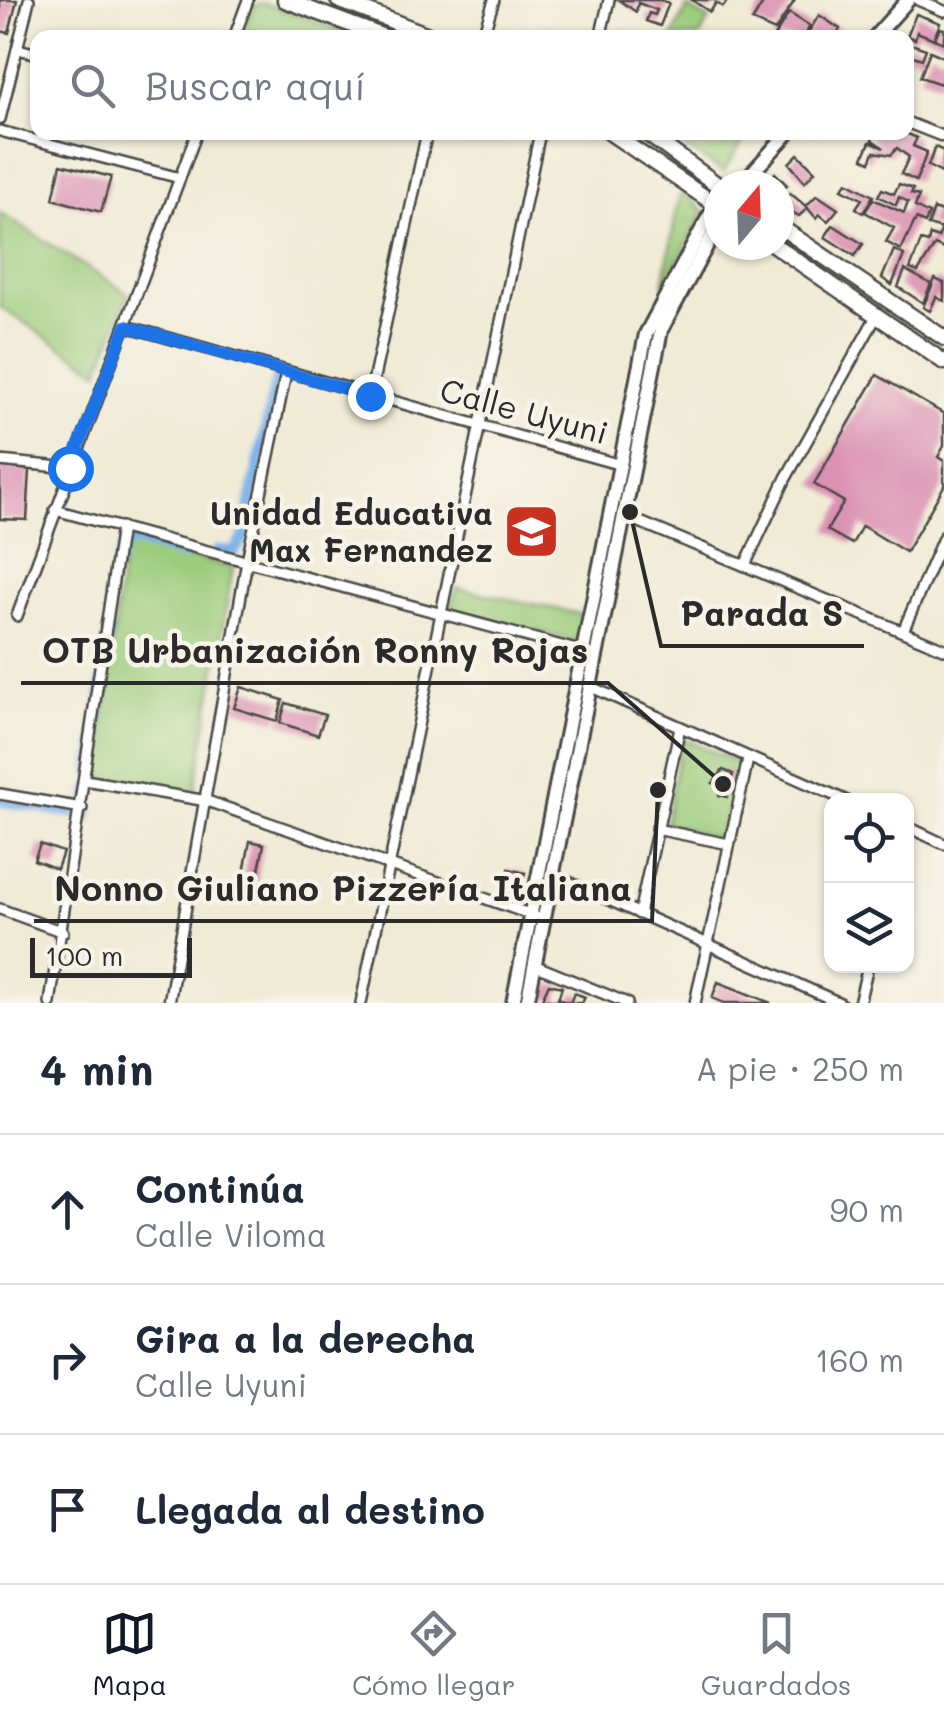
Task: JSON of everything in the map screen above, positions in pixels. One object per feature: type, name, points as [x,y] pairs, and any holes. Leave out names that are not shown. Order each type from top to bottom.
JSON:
[{"type":"main road","points":[[285,0],[365,30]]},
{"type":"main road","points":[[338,0],[415,30]]},
{"type":"main road","points":[[621,140],[704,198]]},
{"type":"main road","points":[[656,140],[704,175]]},
{"type":"main road","points":[[794,236],[944,338]]},
{"type":"main road","points":[[794,259],[944,362]]},
{"type":"street","points":[[0,119],[28,0]]},
{"type":"street","points":[[237,30],[248,0]]},
{"type":"street","points":[[485,30],[494,0]]},
{"type":"street","points":[[602,30],[610,0]]},
{"type":"street","points":[[881,30],[908,0]]},
{"type":"street","points":[[918,0],[944,10]]},
{"type":"street","points":[[18,49],[30,52]]},
{"type":"street","points":[[914,125],[944,137]]},
{"type":"street","points":[[0,130],[30,138]]},
{"type":"street","points":[[38,140],[180,178]]},
{"type":"street","points":[[17,616],[194,140]]},
{"type":"street","points":[[370,396],[425,140]]},
{"type":"street","points":[[361,1003],[538,140]]},
{"type":"street","points":[[755,170],[781,140]]},
{"type":"street","points":[[513,1003],[537,917],[584,684],[618,512],[621,465],[646,334],[704,227]]},
{"type":"street","points":[[526,1003],[534,965],[537,917],[553,876],[584,684],[584,652],[661,330],[704,251]]},
{"type":"street","points":[[746,563],[786,478],[877,315]]},
{"type":"street","name":"Calle Uyuni","points":[[126,326],[621,465]]},
{"type":"street","points":[[169,1003],[247,561],[286,373]]},
{"type":"street","points":[[0,461],[70,468]]},
{"type":"street","points":[[55,510],[584,652]]},
{"type":"street","points":[[618,512],[944,649]]},
{"type":"street","points":[[50,1003],[121,528]]},
{"type":"street","points":[[903,631],[944,536]]},
{"type":"street","points":[[584,684],[830,793]]},
{"type":"street","points":[[639,914],[680,727]]},
{"type":"street","points":[[695,1003],[748,759]]},
{"type":"street","points":[[85,780],[207,801],[537,917]]},
{"type":"street","points":[[0,794],[82,808]]},
{"type":"street","points":[[656,830],[728,844]]},
{"type":"street","points":[[914,830],[944,844]]},
{"type":"street","points":[[553,876],[840,1003]]},
{"type":"street","points":[[0,909],[62,932]]},
{"type":"street","points":[[534,965],[627,1003]]},
{"type":"street","points":[[860,1003],[866,973]]},
{"type":"green space","points":[[263,3],[341,30],[245,30],[254,6]]},
{"type":"green space","points":[[687,8],[709,19],[704,30],[676,30]]},
{"type":"green space","points":[[674,140],[744,140],[724,170],[720,170]]},
{"type":"green space","points":[[685,193],[704,212],[663,286],[679,197]]},
{"type":"green space","points":[[0,213],[129,294],[99,371],[0,307]]},
{"type":"green space","points":[[133,540],[233,568],[195,792],[97,777],[124,546]]},
{"type":"green space","points":[[457,588],[584,615],[578,642],[454,611],[451,604]]},
{"type":"green space","points":[[687,740],[738,763],[740,768],[723,835],[716,838],[666,823],[681,741]]},
{"type":"building","points":[[0,0],[17,0],[9,33],[0,31]]},
{"type":"building","points":[[619,0],[669,3],[660,26],[646,21],[649,13],[655,15],[657,10],[638,3],[636,12]]},
{"type":"building","points":[[692,0],[728,0],[723,7],[716,3],[710,12]]},
{"type":"building","points":[[765,0],[795,0],[776,30],[752,21]]},
{"type":"building","points":[[789,13],[810,26],[808,30],[778,30]]},
{"type":"building","points":[[916,14],[940,23],[934,39],[917,32],[915,39],[914,30],[909,30]]},
{"type":"building","points":[[819,15],[840,29],[839,30],[810,30]]},
{"type":"building","points":[[940,28],[944,29],[944,43],[934,39]]},
{"type":"building","points":[[914,45],[926,49],[922,59],[914,56]]},
{"type":"building","points":[[930,51],[944,57],[941,84],[920,77]]},
{"type":"building","points":[[917,138],[913,146],[927,152],[916,181],[901,174],[909,157],[897,148],[891,155],[874,152],[870,162],[863,158],[870,142],[884,148],[872,140]]},
{"type":"building","points":[[935,147],[944,151],[942,173],[928,166]]},
{"type":"building","points":[[798,154],[815,171],[805,182],[789,163]]},
{"type":"building","points":[[61,164],[111,177],[101,212],[53,199]]},
{"type":"building","points":[[847,182],[873,196],[863,213],[856,208],[862,199],[842,189]]},
{"type":"building","points":[[899,184],[913,189],[911,194],[919,196],[915,207],[929,214],[925,223],[916,219],[901,250],[886,242],[894,228],[865,212],[873,199],[904,213],[908,202],[899,197],[896,205],[878,196],[882,189],[894,194]]},
{"type":"building","points":[[817,195],[838,209],[828,221],[819,214],[816,218],[806,206]]},
{"type":"building","points":[[794,196],[808,208],[799,216],[794,213]]},
{"type":"building","points":[[934,209],[944,213],[942,229],[928,225]]},
{"type":"building","points":[[944,224],[944,249],[935,245],[918,272],[910,269],[921,241],[928,243],[930,235],[938,238]]},
{"type":"building","points":[[833,225],[863,244],[855,256],[825,237]]},
{"type":"building","points":[[894,250],[904,255],[892,285],[882,278]]},
{"type":"building","points":[[905,270],[931,284],[923,303],[898,287]]},
{"type":"building","points":[[935,279],[944,283],[944,301],[936,297],[930,311],[923,307]]},
{"type":"building","points":[[877,375],[944,414],[944,446],[938,457],[944,461],[944,486],[906,552],[862,526],[852,544],[827,530],[844,502],[814,484]]},
{"type":"building","points":[[0,466],[30,470],[27,520],[0,519]]},
{"type":"building","points":[[241,687],[283,700],[277,721],[234,708]]},
{"type":"building","points":[[286,703],[325,715],[318,735],[280,723]]},
{"type":"building","points":[[723,770],[733,774],[727,797],[719,795],[720,785],[713,783]]},
{"type":"building","points":[[250,841],[264,844],[253,902],[239,899]]},
{"type":"building","points":[[40,844],[63,852],[57,869],[34,860]]},
{"type":"building","points":[[509,869],[525,873],[518,895],[502,891]]},
{"type":"building","points":[[718,982],[771,1003],[724,1003],[712,998]]},
{"type":"building","points":[[549,984],[562,987],[558,999],[569,1003],[542,999]]},
{"type":"building","points":[[574,993],[585,997],[582,1003],[570,1003]]},
{"type":"waterway","points":[[218,550],[234,552],[243,539],[276,379]]},
{"type":"waterway","points":[[117,566],[124,546],[133,540],[185,555]]},
{"type":"waterway","points":[[92,773],[108,633]]},
{"type":"waterway","points":[[88,815],[90,791]]},
{"type":"waterway","points":[[0,801],[73,813]]},
{"type":"place","name":"Parada S","points":[[630,512]]},
{"type":"place","name":"Unidad Educativa Max Fernandez","points":[[532,532]]},
{"type":"place","name":"OTB Urbanización Ronny Rojas","points":[[723,784]]},
{"type":"place","name":"Nonno Giuliano Pizzería Italiana","points":[[658,790]]},
{"type":"route","points":[[70,468],[126,326],[370,396]]}]
